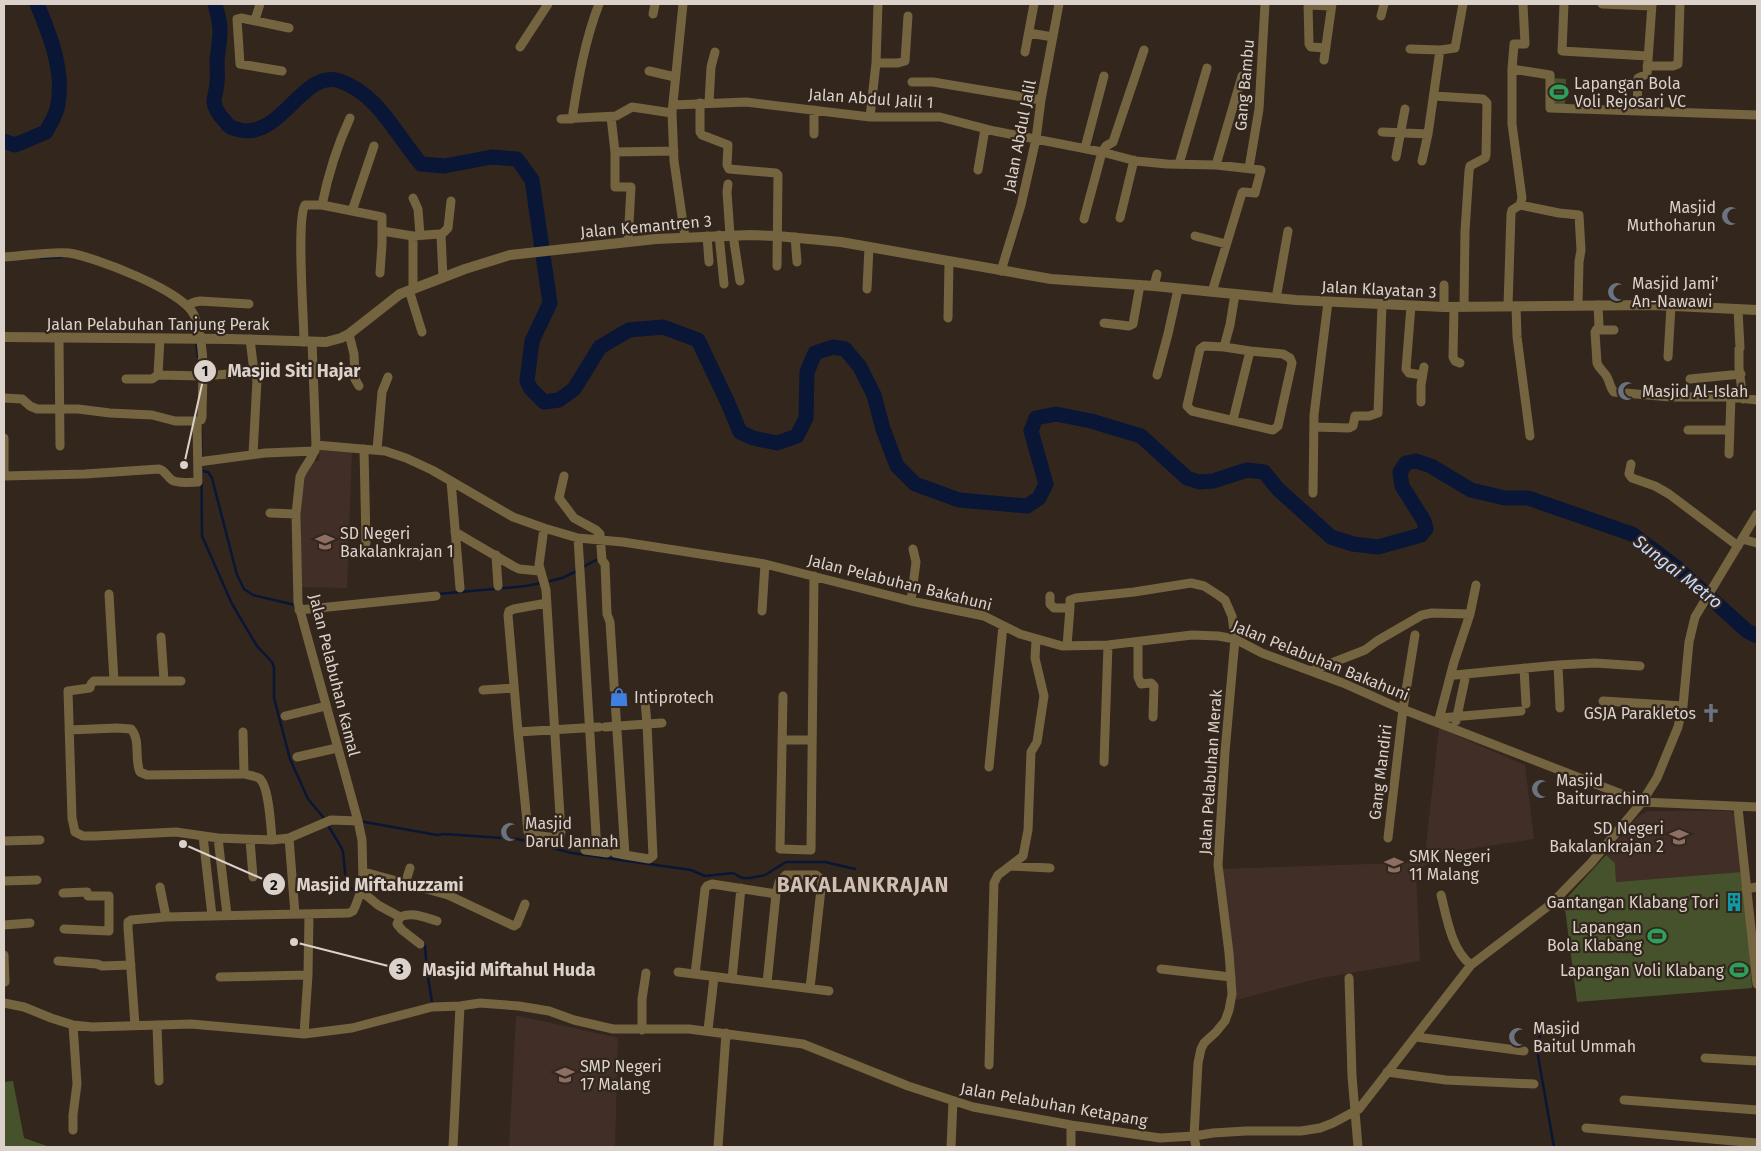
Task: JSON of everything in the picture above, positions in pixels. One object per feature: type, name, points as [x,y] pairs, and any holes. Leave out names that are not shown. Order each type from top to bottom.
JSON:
[{"type":"street","points":[[255,20],[260,4]]},
{"type":"street","points":[[520,47],[548,4]]},
{"type":"street","points":[[572,118],[580,73],[594,16],[599,4]]},
{"type":"street","points":[[653,14],[655,4]]},
{"type":"street","points":[[683,4],[672,109],[674,151],[686,237]]},
{"type":"street","points":[[870,116],[876,63],[878,4]]},
{"type":"street","points":[[1025,52],[1034,4]]},
{"type":"street","name":"Jalan Abdul Jalil","points":[[1001,271],[1021,204],[1036,139],[1041,100],[1059,4]]},
{"type":"street","name":"Gang Bambu","points":[[1249,168],[1259,109],[1265,4]]},
{"type":"street","points":[[1324,60],[1326,48],[1332,5],[1308,4],[1309,44],[1311,47],[1326,48]]},
{"type":"street","points":[[1382,16],[1384,4]]},
{"type":"street","points":[[1410,49],[1440,50],[1453,49],[1457,46],[1460,4]]},
{"type":"street","points":[[1520,205],[1522,194],[1512,124],[1512,69],[1514,44],[1525,44],[1523,4]]},
{"type":"street","points":[[1564,4],[1562,52],[1648,56]]},
{"type":"street","points":[[1602,4],[1652,5],[1648,66],[1646,76],[1638,78],[1637,111]]},
{"type":"street","points":[[1648,66],[1673,66],[1678,64],[1680,4]]},
{"type":"street","points":[[876,63],[898,63],[905,61],[908,16]]},
{"type":"street","points":[[282,71],[240,64],[237,19],[255,20],[289,28]]},
{"type":"street","points":[[1029,33],[1053,37]]},
{"type":"street","points":[[1084,219],[1102,152],[1106,146],[1113,142],[1144,50]]},
{"type":"street","points":[[1422,161],[1428,134],[1440,50]]},
{"type":"street","points":[[715,52],[700,132],[702,135],[728,145],[727,165],[729,169],[776,173],[778,175],[777,266]]},
{"type":"street","points":[[1179,164],[1207,68]]},
{"type":"street","points":[[1512,69],[1550,75],[1550,108],[1757,115]]},
{"type":"street","points":[[649,71],[675,77]]},
{"type":"street","points":[[1085,148],[1104,76]]},
{"type":"street","points":[[1216,166],[1242,76]]},
{"type":"street","points":[[912,82],[933,82],[1041,100]]},
{"type":"street","points":[[1434,96],[1483,99],[1487,103],[1486,155],[1485,158],[1470,166],[1465,231],[1454,307],[1453,358],[1460,363]]},
{"type":"street","name":"Jalan Abdul Jalil 1","points":[[561,119],[611,116],[621,114],[632,107],[672,109],[704,103],[746,102],[870,116],[940,117],[985,129],[1085,148],[1134,160],[1249,168]]},
{"type":"street","points":[[1396,156],[1405,109]]},
{"type":"street","points":[[814,110],[814,134]]},
{"type":"street","points":[[611,116],[615,152],[615,187],[631,187],[628,242]]},
{"type":"street","points":[[322,205],[327,180],[342,134],[350,118]]},
{"type":"street","points":[[978,170],[985,129]]},
{"type":"street","points":[[1382,132],[1428,134]]},
{"type":"street","points":[[352,210],[374,146]]},
{"type":"street","points":[[615,152],[674,151]]},
{"type":"street","points":[[1120,218],[1134,160]]},
{"type":"street","points":[[1212,292],[1242,192],[1255,194],[1261,170],[1249,168]]},
{"type":"street","points":[[724,284],[727,235],[726,192],[728,184]]},
{"type":"street","points":[[412,198],[418,209],[411,289],[422,332]]},
{"type":"street","points":[[443,278],[441,235],[448,228],[451,201]]},
{"type":"street","points":[[316,448],[308,342],[302,214],[304,206],[307,204],[322,205],[380,216],[382,219],[380,272]]},
{"type":"street","points":[[1530,436],[1512,306],[1512,210],[1520,205],[1579,215],[1581,250],[1578,305]]},
{"type":"street","points":[[382,231],[416,235],[441,235]]},
{"type":"street","points":[[1277,293],[1288,231]]},
{"type":"street","points":[[727,235],[740,281]]},
{"type":"street","name":"Jalan Kemantren 3","points":[[308,342],[333,341],[349,334],[390,300],[411,289],[486,262],[510,255],[628,242],[727,235],[795,237],[869,247],[1001,271]]},
{"type":"street","points":[[707,236],[710,262]]},
{"type":"street","points":[[1195,236],[1226,244]]},
{"type":"street","points":[[795,237],[796,262]]},
{"type":"street","points":[[867,289],[869,247]]},
{"type":"street","points":[[4,257],[70,253],[132,274],[188,305],[193,313],[201,376],[199,420],[201,462],[199,480],[198,482],[175,481],[159,468],[85,474],[4,476],[4,438]]},
{"type":"street","points":[[948,318],[949,262]]},
{"type":"street","name":"Jalan Klayatan 3","points":[[1001,271],[1057,280],[1382,305],[1454,307],[1598,305],[1757,310]]},
{"type":"street","points":[[1154,286],[1156,274]]},
{"type":"street","points":[[1444,285],[1454,307]]},
{"type":"street","points":[[1104,323],[1129,326],[1133,324],[1140,286]]},
{"type":"street","points":[[1157,375],[1178,289]]},
{"type":"street","points":[[1224,347],[1235,294]]},
{"type":"street","points":[[188,305],[200,301],[249,304]]},
{"type":"street","points":[[1313,493],[1314,415],[1328,302]]},
{"type":"street","points":[[1314,427],[1349,428],[1353,426],[1355,416],[1369,416],[1378,413],[1382,305]]},
{"type":"street","points":[[1598,305],[1599,325],[1596,330],[1597,363],[1599,369],[1607,377],[1611,390],[1614,392],[1670,397],[1757,400]]},
{"type":"street","points":[[1411,306],[1406,369],[1409,373],[1423,371],[1421,402]]},
{"type":"street","points":[[1668,357],[1671,306]]},
{"type":"street","points":[[1738,309],[1739,368],[1743,399]]},
{"type":"street","points":[[1596,330],[1614,330]]},
{"type":"street","points":[[349,334],[354,354],[356,382],[359,386]]},
{"type":"street","name":"Jalan Pelabuhan Tanjung Perak","points":[[4,337],[59,339],[250,339],[308,342]]},
{"type":"street","points":[[158,375],[160,338]]},
{"type":"street","points":[[59,339],[60,446]]},
{"type":"street","points":[[250,339],[254,372],[257,380],[253,454]]},
{"type":"street","points":[[1204,346],[1224,347],[1283,354],[1290,358],[1292,363],[1278,426],[1273,430],[1192,411],[1187,406],[1200,349],[1204,346]]},
{"type":"street","points":[[1233,420],[1250,351]]},
{"type":"street","points":[[126,379],[152,379],[158,375],[201,376],[254,372]]},
{"type":"street","points":[[1690,379],[1741,374]]},
{"type":"street","points":[[377,450],[382,392],[388,377]]},
{"type":"street","points":[[4,398],[22,399],[37,409],[152,415],[175,421],[199,420]]},
{"type":"street","points":[[1729,454],[1731,398]]},
{"type":"street","points":[[1688,430],[1729,430]]},
{"type":"street","name":"Jalan Pelabuhan Bakahuni","points":[[201,462],[253,454],[316,448],[377,450],[406,458],[432,470],[513,517],[578,538],[657,547],[765,564],[911,601],[984,616],[1036,640],[1067,646],[1108,645],[1192,636],[1218,636],[1235,639],[1262,653],[1297,667],[1311,670],[1403,709],[1439,721],[1454,729],[1642,802],[1738,808],[1757,807]]},
{"type":"street","name":"Jalan Pelabuhan Kamal","points":[[309,914],[349,913],[352,911],[361,891],[364,872],[358,822],[299,610],[296,514],[300,477],[316,448]]},
{"type":"street","points":[[364,450],[366,543]]},
{"type":"street","points":[[1631,464],[1629,474],[1632,478],[1655,486],[1669,494],[1740,543],[1757,543]]},
{"type":"street","points":[[564,476],[559,495],[561,501],[574,518],[600,534],[602,560],[605,564],[625,855]]},
{"type":"street","points":[[451,481],[460,588]]},
{"type":"street","points":[[270,513],[296,514]]},
{"type":"street","name":"Jalan Pelabuhan Ketapang","points":[[4,1003],[24,1007],[73,1025],[191,1024],[304,1034],[352,1028],[432,1007],[480,1003],[519,1006],[549,1011],[574,1020],[613,1029],[679,1028],[708,1030],[803,1044],[908,1086],[953,1101],[973,1107],[1071,1125],[1160,1138],[1246,1131],[1301,1131],[1320,1128],[1359,1109],[1471,965],[1551,904],[1591,863],[1642,802],[1657,778],[1678,727],[1683,706],[1689,642],[1698,611],[1757,514]]},
{"type":"street","points":[[544,528],[539,571],[546,590],[547,603],[561,832],[557,838],[532,834],[528,832],[526,826],[508,615],[509,611],[514,608],[547,603]]},
{"type":"street","points":[[455,532],[519,568],[539,571]]},
{"type":"street","points":[[578,538],[588,728],[597,851]]},
{"type":"street","points":[[911,601],[916,562],[913,549]]},
{"type":"street","points":[[496,556],[498,586]]},
{"type":"street","points":[[762,611],[765,564]]},
{"type":"street","points":[[783,696],[780,849],[811,850],[814,576]]},
{"type":"street","name":"Jalan Pelabuhan Merak","points":[[1070,608],[1070,600],[1076,598],[1134,592],[1191,583],[1204,586],[1225,600],[1232,616],[1235,639],[1218,857],[1232,994],[1228,1015],[1216,1032],[1204,1042],[1201,1049],[1198,1063],[1194,1136],[1196,1147]]},
{"type":"street","points":[[1476,585],[1470,614],[1454,662],[1439,721],[1457,716],[1523,708],[1524,668]]},
{"type":"street","points":[[109,594],[114,681]]},
{"type":"street","points":[[299,610],[436,596]]},
{"type":"street","points":[[1050,596],[1051,606],[1070,608],[1067,646]]},
{"type":"street","points":[[1311,670],[1365,650],[1377,640],[1422,616],[1432,613],[1470,614]]},
{"type":"street","points":[[990,768],[1003,626]]},
{"type":"street","name":"Gang Mandiri","points":[[1388,838],[1403,709],[1415,635]]},
{"type":"street","points":[[162,637],[164,681]]},
{"type":"street","points":[[989,1065],[994,883],[998,875],[1024,856],[1028,830],[1031,752],[1037,742],[1044,696],[1035,658],[1036,640]]},
{"type":"street","points":[[1138,642],[1138,677],[1141,684],[1151,683],[1154,686],[1154,716]]},
{"type":"street","points":[[1104,762],[1108,645]]},
{"type":"street","points":[[1455,675],[1595,663],[1640,666]]},
{"type":"street","points":[[1558,665],[1560,708]]},
{"type":"street","points":[[1454,729],[1466,674]]},
{"type":"street","points":[[181,681],[94,682],[90,688],[68,691],[72,818],[75,832],[83,836],[176,832],[218,838],[272,840],[289,838],[327,822],[358,822]]},
{"type":"street","points":[[483,690],[514,688]]},
{"type":"street","points":[[585,850],[649,859],[653,856],[645,701]]},
{"type":"street","points":[[1603,702],[1683,706]]},
{"type":"street","points":[[285,716],[326,706]]},
{"type":"street","points":[[518,732],[662,723]]},
{"type":"street","points":[[69,730],[131,729],[136,739],[137,764],[140,772],[147,775],[244,774],[259,778],[268,802],[272,840]]},
{"type":"street","points":[[244,732],[244,774]]},
{"type":"street","points":[[782,740],[812,740]]},
{"type":"street","points":[[297,757],[337,748]]},
{"type":"street","points":[[1738,808],[1746,889],[1755,939],[1757,984]]},
{"type":"street","points":[[203,836],[212,916]]},
{"type":"street","points":[[218,838],[227,915]]},
{"type":"street","points":[[289,838],[295,914]]},
{"type":"street","points":[[4,841],[40,840]]},
{"type":"street","points":[[250,840],[253,877]]},
{"type":"street","points":[[1010,866],[1050,868]]},
{"type":"street","points":[[404,884],[410,868]]},
{"type":"street","points":[[364,872],[448,895],[514,926],[517,924],[525,904]]},
{"type":"street","points":[[767,983],[776,894],[779,882],[786,875],[816,875],[822,880],[810,988]]},
{"type":"street","points":[[4,881],[37,880]]},
{"type":"street","points":[[694,974],[706,886],[712,884],[776,894]]},
{"type":"street","points":[[160,887],[166,917]]},
{"type":"street","points":[[1746,889],[1757,887]]},
{"type":"street","points":[[732,979],[741,888]]},
{"type":"street","points":[[361,891],[399,920],[402,930],[420,944]]},
{"type":"street","points":[[63,893],[87,892],[88,896],[109,896],[110,923],[109,931],[64,929]]},
{"type":"street","points":[[1442,895],[1458,950],[1471,965]]},
{"type":"street","points":[[110,923],[166,917],[309,914],[308,975],[304,1034]]},
{"type":"street","points":[[399,920],[412,914],[437,921]]},
{"type":"street","points":[[128,922],[135,1025]]},
{"type":"street","points":[[4,925],[30,923]]},
{"type":"street","points":[[4,955],[5,982]]},
{"type":"street","points":[[58,961],[102,966],[131,964]]},
{"type":"street","points":[[1160,969],[1231,977]]},
{"type":"street","points":[[678,972],[830,991]]},
{"type":"street","points":[[642,1030],[642,999],[646,973]]},
{"type":"street","points":[[220,977],[308,975]]},
{"type":"street","points":[[708,1030],[714,977]]},
{"type":"street","points":[[1348,978],[1358,1147]]},
{"type":"street","points":[[453,1147],[460,1006]]},
{"type":"street","points":[[157,1024],[159,1081]]},
{"type":"street","points":[[73,1025],[77,1084],[73,1115],[74,1130]]},
{"type":"street","points":[[718,1147],[726,1033]]},
{"type":"street","points":[[1416,1037],[1524,1051]]},
{"type":"street","points":[[1705,1058],[1757,1062]]},
{"type":"street","points":[[1387,1072],[1446,1080],[1534,1084]]},
{"type":"street","points":[[1624,1100],[1757,1110]]},
{"type":"street","points":[[952,1147],[953,1101]]},
{"type":"street","points":[[1071,1125],[1071,1147]]},
{"type":"street","points":[[1586,1128],[1757,1143]]},
{"type":"shaded area","name":"SD Negeri Bakalankrajan 1","points":[[320,448],[352,451],[347,588],[301,587],[301,496],[303,480],[312,461],[319,461]]},
{"type":"shaded area","name":"SMK Negeri 11 Malang","points":[[1439,728],[1525,765],[1534,839],[1434,854],[1434,860],[1416,872],[1420,961],[1316,979],[1236,1000],[1221,869],[1401,863],[1425,855]]},
{"type":"shaded area","name":"SD Negeri Bakalankrajan 2","points":[[1647,811],[1730,811],[1735,814],[1741,872],[1616,882],[1615,863],[1606,855],[1635,819]]},
{"type":"shaded area","name":"SMP Negeri 17 Malang","points":[[516,1016],[618,1038],[615,1147],[509,1147]]},
{"type":"green space","name":"Lapangan Bola Voli Rejosari VC","points":[[1552,78],[1566,79],[1565,106],[1552,105]]},
{"type":"green space","points":[[1606,855],[1615,863],[1616,882],[1741,872],[1752,988],[1577,1002],[1564,901]]},
{"type":"green space","points":[[13,1081],[24,1138],[50,1147],[4,1147],[4,1082]]},
{"type":"waterway","points":[[4,141],[15,145],[46,132],[57,108],[59,78],[55,53],[37,4]]},
{"type":"waterway","name":"Sungai Metro","points":[[215,4],[220,30],[217,85],[214,102],[220,115],[231,127],[240,130],[255,130],[268,124],[280,115],[315,84],[327,80],[340,81],[353,87],[376,105],[421,164],[444,166],[492,157],[517,159],[532,180],[550,303],[532,341],[527,381],[531,389],[544,402],[559,400],[574,389],[600,347],[629,330],[663,327],[698,340],[740,432],[753,438],[777,443],[797,436],[806,418],[807,372],[815,353],[833,347],[845,349],[860,367],[874,395],[883,429],[897,466],[915,484],[959,500],[1027,506],[1039,498],[1046,484],[1031,431],[1036,418],[1056,414],[1091,421],[1141,436],[1187,478],[1199,482],[1213,481],[1247,470],[1264,472],[1278,489],[1331,537],[1353,544],[1378,547],[1421,535],[1426,529],[1424,521],[1402,486],[1400,472],[1406,463],[1416,461],[1431,466],[1471,490],[1505,498],[1528,498],[1632,534],[1676,567],[1747,631],[1757,636]]},
{"type":"waterway","points":[[41,258],[61,257]]},
{"type":"waterway","points":[[191,319],[195,335]]},
{"type":"waterway","points":[[196,340],[198,357]]},
{"type":"waterway","points":[[201,430],[202,536],[232,604],[257,646],[272,662],[274,668],[274,698],[290,759],[308,799],[323,817],[341,847],[346,882],[356,892]]},
{"type":"waterway","points":[[203,471],[208,472],[212,478],[237,575],[244,589],[253,595],[295,605]]},
{"type":"waterway","points":[[583,567],[596,560]]},
{"type":"waterway","points":[[550,581],[577,571]]},
{"type":"waterway","points":[[438,594],[541,583]]},
{"type":"waterway","points":[[359,821],[437,835],[516,839],[547,844],[553,848],[572,853],[691,870],[705,876],[733,873],[742,878],[750,878],[765,875],[786,862],[825,862],[855,869]]},
{"type":"waterway","points":[[423,942],[432,1002]]},
{"type":"waterway","points":[[1543,1023],[1538,1043],[1538,1056],[1554,1147]]},
{"type":"place","name":"Lapangan Bola Voli Rejosari VC","points":[[1559,92]]},
{"type":"place","name":"Masjid Muthoharun","points":[[1731,216]]},
{"type":"place","name":"Masjid Jami' An-Nawawi","points":[[1617,292]]},
{"type":"place","name":"Masjid Al-Islah","points":[[1627,391]]},
{"type":"place","name":"Masjid Siti Hajar","points":[[184,465]]},
{"type":"place","name":"SD Negeri Bakalankrajan 1","points":[[325,542]]},
{"type":"place","name":"Intiprotech","points":[[619,697]]},
{"type":"place","name":"GSJA Parakletos","points":[[1711,713]]},
{"type":"place","name":"Masjid Baiturrachim","points":[[1541,789]]},
{"type":"place","name":"Masjid Darul Jannah","points":[[510,832]]},
{"type":"place","name":"SD Negeri Bakalankrajan 2","points":[[1679,837]]},
{"type":"place","name":"Masjid Miftahuzzami","points":[[183,844]]},
{"type":"place","name":"SMK Negeri 11 Malang","points":[[1394,865]]},
{"type":"place","name":"Gantangan Klabang Tori","points":[[1734,902]]},
{"type":"place","name":"Lapangan Bola Klabang","points":[[1657,936]]},
{"type":"place","name":"Masjid Miftahul Huda","points":[[294,942]]},
{"type":"place","name":"Lapangan Voli Klabang","points":[[1739,970]]},
{"type":"place","name":"Masjid Baitul Ummah","points":[[1518,1037]]},
{"type":"place","name":"SMP Negeri 17 Malang","points":[[565,1075]]},
{"type":"district","name":"BAKALANKRAJAN","points":[[863,885]]}]
